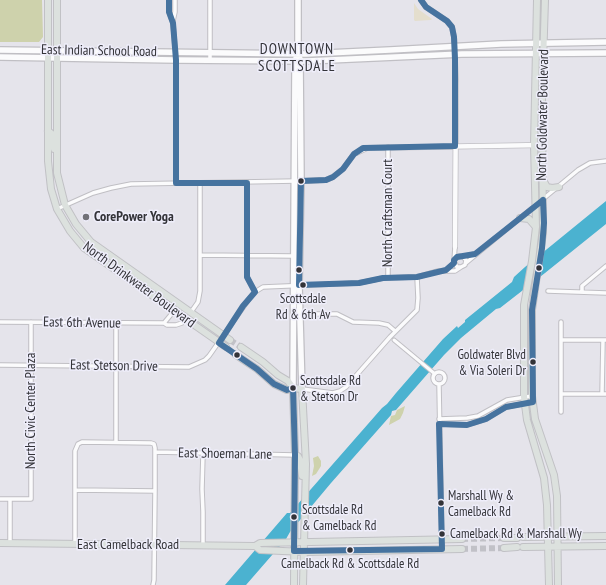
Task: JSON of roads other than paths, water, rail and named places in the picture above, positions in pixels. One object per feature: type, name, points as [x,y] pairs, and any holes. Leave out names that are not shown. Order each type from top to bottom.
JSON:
[{"type":"main road","name":"North Drinkwater Boulevard","points":[[48,0],[47,50],[49,175],[51,189],[57,209],[70,231],[84,248],[226,347]]},
{"type":"main road","name":"North Drinkwater Boulevard","points":[[57,0],[57,173],[65,205],[76,224],[91,242],[230,340]]},
{"type":"main road","points":[[294,585],[291,551],[294,528],[295,455],[293,388],[301,181],[298,0]]},
{"type":"main road","name":"North Goldwater Boulevard","points":[[537,0],[534,145],[536,228],[532,261],[526,289],[523,322],[524,400],[531,434],[544,478],[547,505],[549,585]]},
{"type":"main road","name":"North Goldwater Boulevard","points":[[545,0],[542,145],[544,233],[532,310],[532,399],[535,419],[554,475],[557,501],[558,585]]},
{"type":"main road","name":"East Indian School Road","points":[[0,50],[298,53],[544,43],[606,42]]},
{"type":"main road","points":[[366,51],[366,59]]},
{"type":"main road","name":"East Indian School Road","points":[[0,57],[298,61],[455,54],[606,53]]},
{"type":"main road","points":[[298,61],[293,256],[299,314],[305,439],[305,552],[303,585]]},
{"type":"main road","points":[[48,131],[52,134],[54,150],[57,156]]},
{"type":"main road","points":[[542,178],[547,187],[559,187]]},
{"type":"main road","points":[[520,218],[530,220],[536,228]]},
{"type":"main road","points":[[241,347],[263,362],[288,382],[293,388]]},
{"type":"main road","points":[[236,355],[257,369],[274,384],[287,390],[293,388],[302,389]]},
{"type":"main road","points":[[295,455],[298,456],[300,460],[305,485]]},
{"type":"main road","points":[[504,538],[606,536]]},
{"type":"main road","name":"East Camelback Road","points":[[0,543],[255,546],[260,543],[462,539]]},
{"type":"main road","name":"East Camelback Road","points":[[255,546],[260,550],[305,552],[462,549]]},
{"type":"main road","points":[[504,548],[606,546]]},
{"type":"street","points":[[169,0],[169,12],[173,22]]},
{"type":"street","points":[[175,0],[173,22],[176,60],[176,183]]},
{"type":"street","points":[[210,0],[210,60]]},
{"type":"street","points":[[421,0],[426,7],[446,20],[452,26],[455,47],[454,262],[457,266],[462,267]]},
{"type":"street","points":[[57,209],[93,193],[111,188],[137,184],[247,183],[330,179],[339,173],[357,151],[368,148],[542,145]]},
{"type":"street","name":"North Craftsman Court","points":[[388,147],[388,278]]},
{"type":"street","points":[[247,183],[247,277],[255,292],[267,286],[359,283],[388,278],[417,277],[446,270],[455,271],[462,267],[475,254],[586,164],[606,161]]},
{"type":"street","points":[[191,312],[200,297],[200,183]]},
{"type":"street","points":[[455,247],[466,263]]},
{"type":"street","points":[[446,270],[454,262],[457,256],[475,254]]},
{"type":"street","points":[[200,255],[293,256]]},
{"type":"street","points":[[582,292],[582,286],[606,266]]},
{"type":"street","points":[[302,389],[333,393],[346,387],[395,331],[416,310],[418,301],[417,277]]},
{"type":"street","points":[[548,291],[606,292]]},
{"type":"street","name":"East Stetson Drive","points":[[0,365],[189,367],[205,360],[219,343],[243,306],[255,292]]},
{"type":"street","points":[[164,323],[174,312]]},
{"type":"street","points":[[299,314],[337,314],[353,322],[379,323],[388,325],[395,331]]},
{"type":"street","name":"East 6th Avenue","points":[[0,322],[116,324],[164,323],[167,325],[176,326],[182,323],[185,319]]},
{"type":"street","name":"North Civic Center Plaza","points":[[10,499],[31,500],[31,322]]},
{"type":"street","points":[[561,322],[561,412]]},
{"type":"street","points":[[116,324],[116,442]]},
{"type":"street","points":[[394,340],[433,373],[440,372],[444,376],[444,382],[439,385]]},
{"type":"street","points":[[561,394],[604,394],[604,340],[562,340]]},
{"type":"street","points":[[433,373],[433,381],[435,384],[439,385]]},
{"type":"street","points":[[439,385],[442,549]]},
{"type":"street","points":[[439,419],[478,416],[507,400],[532,399]]},
{"type":"street","points":[[439,424],[473,424],[486,419],[506,407],[524,400],[532,399]]},
{"type":"street","points":[[75,544],[75,451],[78,444],[82,442],[151,442],[154,444],[155,452],[153,585]]},
{"type":"street","name":"East Shoeman Lane","points":[[155,452],[295,455]]},
{"type":"street","points":[[203,454],[202,489],[204,545]]},
{"type":"street","points":[[75,490],[155,491]]},
{"type":"street","points":[[0,499],[10,499],[10,543]]},
{"type":"water","points":[[606,201],[606,224],[461,338],[444,355],[396,410],[392,411],[391,415],[331,483],[290,532],[286,539],[246,585],[225,585],[287,513],[290,513],[443,339],[512,282],[514,277],[525,267]]},
{"type":"tunnel","points":[[230,340],[241,347]]},
{"type":"tunnel","points":[[226,347],[236,355]]},
{"type":"tunnel","points":[[462,539],[504,538]]},
{"type":"tunnel","points":[[462,549],[504,548]]},
{"type":"place","name":"CorePower Yoga","points":[[86,217]]},
{"type":"place","name":"Scottsdale Rd & 6th Av","points":[[303,285]]},
{"type":"place","name":"Goldwater Blvd & Via Soleri Dr","points":[[533,362]]},
{"type":"place","name":"Scottsdale Rd & Stetson Dr","points":[[293,388]]},
{"type":"place","name":"Marshall Wy & Camelback Rd","points":[[441,503]]},
{"type":"place","name":"Scottsdale Rd & Camelback Rd","points":[[294,517]]},
{"type":"place","name":"Camelback Rd & Marshall Wy","points":[[442,534]]},
{"type":"place","name":"Camelback Rd & Scottsdale Rd","points":[[350,550]]},
{"type":"district","name":"DOWNTOWN SCOTTSDALE","points":[[297,58]]}]
